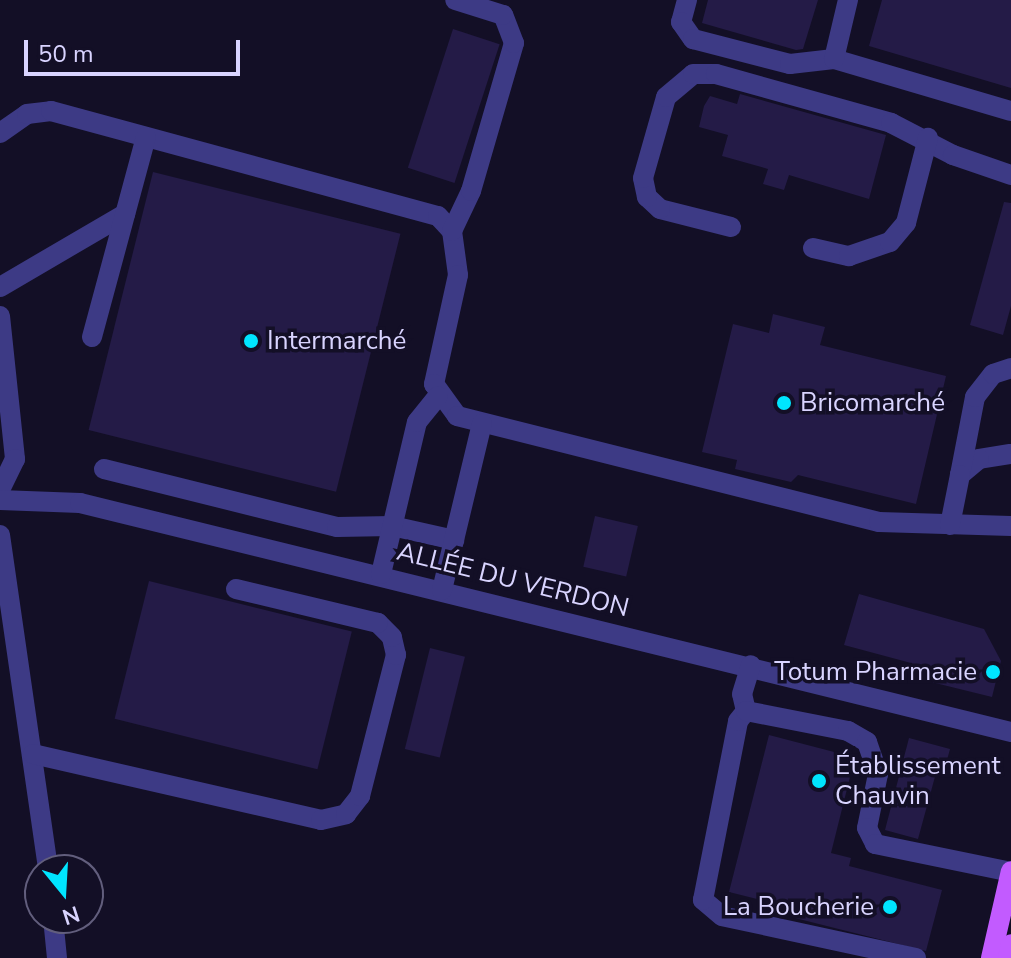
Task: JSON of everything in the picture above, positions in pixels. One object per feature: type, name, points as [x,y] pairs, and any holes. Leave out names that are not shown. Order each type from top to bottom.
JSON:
[{"type":"main road","points":[[991,958],[1011,872]]},
{"type":"main road","points":[[1008,958],[1011,944]]},
{"type":"street","points":[[455,0],[503,15],[514,43],[471,191],[452,231],[458,275],[436,371],[438,396],[457,416],[879,522],[1005,530]]},
{"type":"street","points":[[687,0],[681,22],[693,39],[790,64],[834,59],[1011,111]]},
{"type":"street","points":[[834,59],[848,0]]},
{"type":"street","points":[[731,227],[660,209],[647,197],[643,178],[666,97],[693,74],[716,74],[928,138],[953,155],[1011,175]]},
{"type":"street","points":[[2,127],[27,114],[51,111],[438,216],[452,231]]},
{"type":"street","points":[[92,337],[146,137]]},
{"type":"street","points":[[813,248],[867,255],[890,242],[906,223],[928,138]]},
{"type":"street","points":[[0,287],[125,214]]},
{"type":"street","points":[[0,316],[15,459],[0,490]]},
{"type":"street","points":[[950,525],[975,397],[993,374],[1011,368]]},
{"type":"street","points":[[381,574],[417,422],[438,396]]},
{"type":"street","points":[[442,590],[482,424]]},
{"type":"street","points":[[960,475],[979,459],[1010,454]]},
{"type":"street","points":[[104,469],[337,527],[392,526],[454,540]]},
{"type":"street","name":"ALLÉE DU VERDON","points":[[0,500],[80,503],[751,665],[1011,732]]},
{"type":"street","points":[[0,535],[46,854]]},
{"type":"street","points":[[33,754],[321,820],[346,814],[364,782],[396,655],[392,637],[378,623],[236,589]]},
{"type":"street","points":[[751,665],[742,694],[746,711],[735,736],[703,900],[722,916],[850,952],[916,958]]},
{"type":"street","points":[[746,711],[848,731],[867,742],[878,774],[867,828],[875,844],[1011,872]]},
{"type":"street","points":[[55,934],[57,958]]},
{"type":"building","points":[[708,0],[818,0],[803,49],[796,50],[702,23]]},
{"type":"building","points":[[882,0],[1011,0],[1011,88],[869,46]]},
{"type":"building","points":[[453,29],[500,44],[454,183],[408,168]]},
{"type":"building","points":[[740,94],[886,135],[869,199],[789,175],[784,190],[763,184],[768,169],[722,156],[728,135],[699,127],[704,106],[710,96],[737,104]]},
{"type":"building","points":[[153,172],[400,234],[336,492],[89,430]]},
{"type":"building","points":[[1004,202],[1011,203],[1011,306],[1003,335],[970,325]]},
{"type":"building","points":[[773,314],[825,327],[820,345],[946,376],[916,504],[798,475],[791,482],[735,469],[737,460],[702,452],[733,324],[769,333]]},
{"type":"building","points":[[595,516],[638,526],[626,577],[583,567]]},
{"type":"building","points":[[149,581],[352,632],[317,769],[115,719]]},
{"type":"building","points":[[859,594],[984,629],[1001,661],[992,697],[923,680],[925,671],[911,663],[844,645]]},
{"type":"building","points":[[430,648],[465,657],[440,758],[405,749]]},
{"type":"building","points":[[769,735],[838,753],[851,773],[831,853],[851,858],[849,866],[942,890],[926,951],[795,918],[797,909],[729,892]]},
{"type":"building","points":[[909,738],[950,749],[943,775],[936,773],[918,839],[885,830]]},
{"type":"place","name":"Intermarché","points":[[251,341]]},
{"type":"place","name":"Bricomarché","points":[[784,403]]},
{"type":"place","name":"Totum Pharmacie","points":[[993,672]]},
{"type":"place","name":"Établissement Chauvin","points":[[819,781]]},
{"type":"place","name":"La Boucherie","points":[[890,907]]}]
